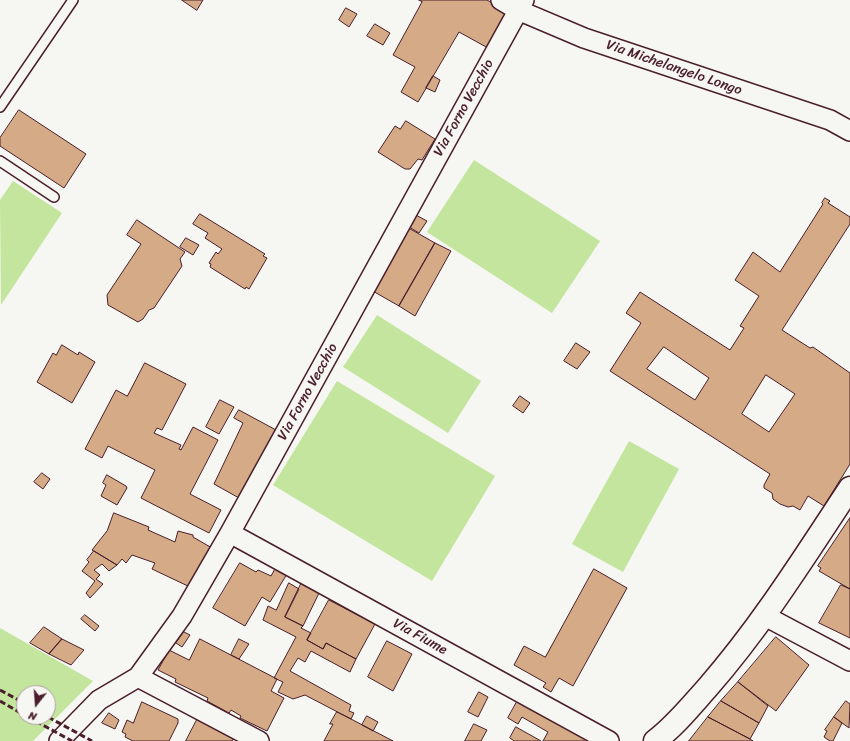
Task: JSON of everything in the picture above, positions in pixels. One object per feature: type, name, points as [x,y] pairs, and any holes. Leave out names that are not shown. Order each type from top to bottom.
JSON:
[{"type":"street","name":"Via Michelangelo Longo","points":[[501,0],[521,5],[584,38],[830,120],[850,131]]},
{"type":"street","name":"Via Forno Vecchio","points":[[59,741],[100,700],[138,677],[182,616],[230,533],[521,5]]},
{"type":"street","points":[[655,741],[692,705],[765,616],[850,488]]},
{"type":"street","name":"Via Fiume","points":[[230,533],[609,741]]},
{"type":"street","points":[[765,616],[850,661]]},
{"type":"street","points":[[138,677],[258,741]]},
{"type":"lane","points":[[0,107],[73,0]]},
{"type":"lane","points":[[0,161],[54,197]]},
{"type":"green space","points":[[474,160],[600,241],[552,313],[427,232]]},
{"type":"green space","points":[[13,181],[62,213],[1,305],[0,200]]},
{"type":"green space","points":[[377,315],[481,381],[448,433],[343,367]]},
{"type":"green space","points":[[337,381],[495,476],[432,581],[273,485]]},
{"type":"green space","points":[[629,441],[679,469],[623,572],[572,544]]},
{"type":"green space","points":[[0,628],[93,681],[56,718],[56,685],[16,685],[16,725],[49,725],[33,741],[0,741]]},
{"type":"building","points":[[182,0],[203,0],[197,10]]},
{"type":"building","points":[[419,0],[487,0],[507,11],[507,14],[488,48],[459,32],[418,102],[401,92],[415,67],[393,55],[422,2]]},
{"type":"building","points":[[346,8],[357,14],[349,27],[339,20]]},
{"type":"building","points":[[375,24],[390,33],[383,45],[367,36]]},
{"type":"building","points":[[433,76],[440,80],[435,92],[426,88]]},
{"type":"building","points":[[19,110],[86,154],[64,188],[0,146],[0,138]]},
{"type":"building","points":[[406,121],[435,139],[422,160],[418,159],[410,169],[405,169],[378,152],[395,126],[400,129]]},
{"type":"building","points":[[825,198],[830,201],[828,203],[850,217],[850,224],[782,330],[810,348],[813,347],[850,373],[850,464],[824,506],[808,496],[800,510],[793,506],[788,507],[780,504],[773,499],[772,493],[764,488],[770,474],[610,371],[641,323],[626,313],[640,292],[730,350],[744,328],[740,326],[759,296],[735,280],[753,252],[780,272],[823,204],[822,203]],"holes":[[[664,347],[709,378],[695,400],[647,369]],[[766,375],[795,394],[769,432],[742,414]]]},
{"type":"building","points":[[200,214],[265,254],[263,256],[267,258],[249,289],[246,287],[245,289],[210,267],[211,264],[209,263],[216,252],[218,254],[222,249],[205,238],[208,233],[193,224]]},
{"type":"building","points":[[414,214],[427,221],[419,233],[406,225]]},
{"type":"building","points":[[137,220],[185,252],[180,259],[182,266],[154,308],[149,310],[143,319],[138,322],[108,305],[107,295],[141,244],[127,235]]},
{"type":"building","points":[[405,226],[435,243],[399,306],[371,290]]},
{"type":"building","points":[[186,238],[199,245],[193,255],[180,247]]},
{"type":"building","points":[[435,243],[451,251],[415,316],[399,306]]},
{"type":"building","points":[[576,343],[590,352],[577,369],[564,361]]},
{"type":"building","points":[[62,345],[78,355],[79,352],[95,362],[72,403],[37,382],[53,353],[56,355]]},
{"type":"building","points":[[145,363],[186,384],[162,430],[157,428],[154,433],[181,445],[179,449],[181,450],[193,427],[218,440],[190,494],[221,510],[209,533],[141,498],[155,470],[108,446],[102,458],[85,449],[116,390],[127,396]]},
{"type":"building","points":[[520,396],[530,403],[523,413],[513,406]]},
{"type":"building","points":[[220,400],[234,407],[219,434],[206,427]]},
{"type":"building","points":[[239,410],[276,430],[239,498],[214,484],[243,423],[234,418]]},
{"type":"building","points":[[42,473],[50,479],[43,489],[34,482]]},
{"type":"building","points":[[107,475],[127,488],[117,505],[101,496],[106,485],[103,483]]},
{"type":"building","points":[[114,513],[149,527],[148,530],[175,542],[178,531],[193,535],[193,537],[212,548],[190,587],[152,569],[155,563],[132,555],[126,563],[122,559],[117,565],[92,550],[107,531]]},
{"type":"building","points":[[850,518],[850,589],[819,571],[821,568],[818,566]]},
{"type":"building","points":[[94,551],[117,565],[109,571],[102,564],[94,570],[100,575],[96,579],[103,584],[90,598],[86,593],[95,581],[82,571],[89,562],[87,560]]},
{"type":"building","points":[[240,563],[256,572],[258,570],[271,576],[276,567],[287,574],[270,602],[262,597],[245,626],[213,608]]},
{"type":"building","points":[[594,569],[627,588],[573,686],[559,678],[551,692],[543,687],[546,683],[514,665],[524,646],[545,657]]},
{"type":"building","points":[[302,582],[320,591],[303,626],[285,617]]},
{"type":"building","points":[[289,583],[299,589],[285,617],[303,626],[301,628],[311,633],[307,640],[323,649],[326,643],[356,659],[350,672],[311,651],[305,662],[298,658],[290,671],[351,705],[349,711],[354,713],[351,719],[305,695],[293,699],[278,692],[283,682],[274,678],[296,637],[263,620],[268,606],[276,610]]},
{"type":"building","points":[[841,585],[850,589],[850,638],[819,623]]},
{"type":"building","points":[[329,600],[375,624],[356,659],[326,643],[323,649],[307,640]]},
{"type":"building","points":[[85,615],[99,626],[95,631],[81,619]]},
{"type":"building","points":[[44,627],[62,639],[49,654],[30,643]]},
{"type":"building","points":[[184,632],[190,635],[182,647],[176,643]]},
{"type":"building","points":[[776,637],[809,665],[776,711],[738,682]]},
{"type":"building","points":[[62,639],[84,650],[71,665],[49,654]]},
{"type":"building","points":[[200,639],[277,679],[271,691],[284,698],[267,731],[240,718],[241,716],[231,710],[229,713],[207,701],[208,698],[175,682],[176,679],[158,670],[169,650],[189,660]]},
{"type":"building","points":[[239,639],[249,644],[239,659],[231,655]]},
{"type":"building","points":[[387,641],[412,654],[393,691],[368,677]]},
{"type":"building","points":[[738,682],[768,706],[759,723],[721,701]]},
{"type":"building","points":[[479,692],[488,697],[478,717],[468,712]]},
{"type":"building","points":[[518,700],[590,739],[589,741],[543,741],[548,732],[522,717],[518,724],[508,718]]},
{"type":"building","points":[[721,701],[759,723],[750,739],[708,717]]},
{"type":"building","points":[[846,701],[850,704],[849,728],[834,717]]},
{"type":"building","points":[[142,702],[178,719],[178,723],[169,741],[133,741],[125,737],[126,734],[122,732],[127,720],[133,723]]},
{"type":"building","points":[[337,712],[393,741],[324,741],[333,724],[330,724]]},
{"type":"building","points":[[109,713],[119,720],[115,729],[102,723]]},
{"type":"building","points":[[199,716],[235,736],[232,741],[186,741]]},
{"type":"building","points":[[367,716],[378,722],[373,731],[362,725]]},
{"type":"building","points":[[708,717],[750,739],[753,741],[689,741]]},
{"type":"building","points":[[834,717],[842,723],[833,741],[830,741],[824,737],[827,731],[825,730]]},
{"type":"building","points":[[474,724],[487,730],[481,741],[465,741]]},
{"type":"building","points":[[516,727],[541,741],[514,741],[510,738]]},
{"type":"railway","points":[[0,690],[16,699]]},
{"type":"railway","points":[[0,701],[16,710]]},
{"type":"railway","points":[[56,721],[92,741]]},
{"type":"railway","points":[[43,725],[72,741]]}]
